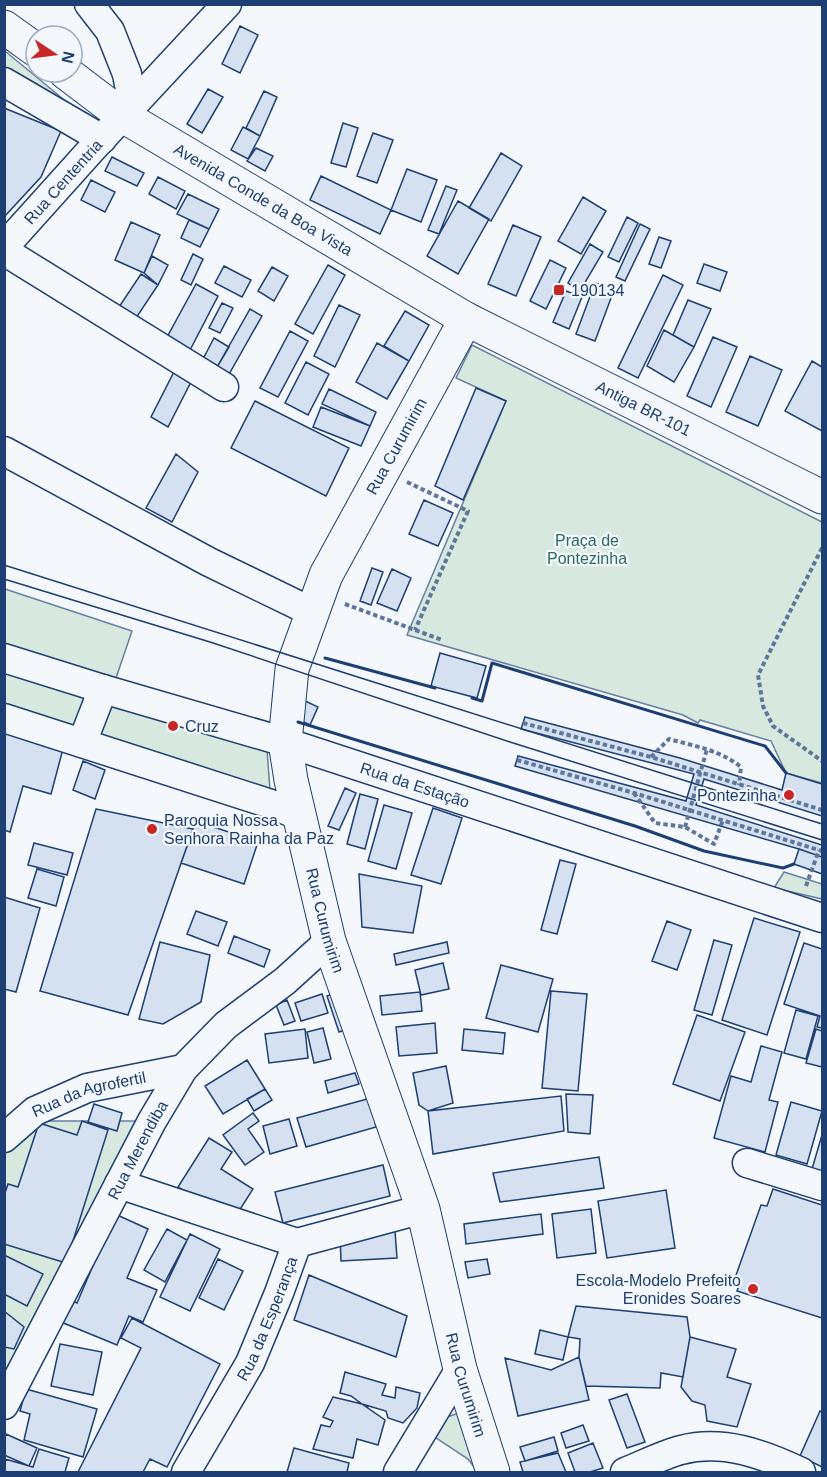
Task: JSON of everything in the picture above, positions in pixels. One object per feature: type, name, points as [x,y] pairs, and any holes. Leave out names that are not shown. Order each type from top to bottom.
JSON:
[{"type":"main road","points":[[4,27],[24,41]]},
{"type":"main road","name":"Avenida Conde da Boa Vista","points":[[78,84],[119,120],[466,319]]},
{"type":"main road","name":"Rua Curumirim","points":[[466,319],[326,575],[292,669],[285,742],[291,780],[329,941],[423,1209],[460,1370],[493,1473]]},
{"type":"main road","name":"Antiga BR-101","points":[[466,319],[822,497]]},
{"type":"street","points":[[4,82],[119,120],[127,74],[111,31],[89,4]]},
{"type":"street","name":"Rua Cententria","points":[[4,249],[227,4]]},
{"type":"street","points":[[4,249],[224,387]]},
{"type":"street","points":[[4,451],[209,562],[316,603]]},
{"type":"street","name":"Rua da Estação","points":[[4,658],[285,742],[810,914]]},
{"type":"street","points":[[82,743],[103,689]]},
{"type":"street","points":[[4,718],[272,804],[300,816]]},
{"type":"street","name":"Rua Merendiba","points":[[4,1405],[152,1121],[183,1069],[226,1025],[285,981],[329,941]]},
{"type":"street","name":"Rua da Agrofertil","points":[[4,1138],[35,1111],[87,1088],[183,1069]]},
{"type":"street","points":[[747,1163],[822,1186]]},
{"type":"street","points":[[119,1184],[297,1243]]},
{"type":"street","name":"Rua da Esperança","points":[[186,1473],[250,1363],[297,1243],[423,1209]]},
{"type":"street","points":[[398,1473],[460,1370]]},
{"type":"street","points":[[625,1473],[681,1450],[712,1446],[741,1449],[801,1473]]},
{"type":"path","points":[[382,470],[468,511],[416,630]]},
{"type":"path","points":[[822,548],[758,675],[763,706],[773,726],[822,761]]},
{"type":"path","points":[[316,603],[416,630],[442,640]]},
{"type":"path","points":[[523,723],[651,757],[822,810]]},
{"type":"path","points":[[651,757],[669,739],[707,749],[730,759],[741,767],[739,785]]},
{"type":"path","points":[[685,827],[707,749]]},
{"type":"path","points":[[517,760],[821,850],[810,914]]},
{"type":"path","points":[[634,793],[655,823],[685,827],[714,844],[723,820]]},
{"type":"green space","points":[[5,51],[24,67],[24,81],[5,67]]},
{"type":"green space","points":[[28,84],[45,84],[80,113],[74,118]]},
{"type":"green space","name":"Praça de Pontezinha","points":[[472,345],[822,522],[822,783],[786,773],[771,741],[700,720],[698,723],[683,715],[407,635],[506,401],[456,378]]},
{"type":"green space","points":[[5,589],[132,631],[116,678],[5,650]]},
{"type":"green space","points":[[5,666],[267,749],[271,804],[5,713]]},
{"type":"green space","points":[[784,872],[822,884],[822,899],[774,888]]},
{"type":"green space","points":[[5,1121],[152,1121],[5,1393]]},
{"type":"green space","points":[[463,1414],[477,1471],[468,1459],[430,1434],[447,1417]]},
{"type":"building","points":[[240,26],[258,35],[240,73],[222,64]]},
{"type":"building","points":[[208,89],[223,97],[202,133],[187,124]]},
{"type":"building","points":[[264,91],[277,97],[260,136],[246,128]]},
{"type":"building","points":[[4,108],[61,131],[41,177],[4,217]]},
{"type":"building","points":[[343,123],[358,128],[346,167],[331,163]]},
{"type":"building","points":[[243,127],[260,136],[248,159],[231,150]]},
{"type":"building","points":[[373,133],[393,140],[377,183],[357,176]]},
{"type":"building","points":[[256,148],[273,156],[265,171],[247,161]]},
{"type":"building","points":[[501,153],[522,166],[491,221],[469,208]]},
{"type":"building","points":[[112,157],[144,173],[137,186],[105,171]]},
{"type":"building","points":[[407,169],[437,180],[421,222],[391,210]]},
{"type":"building","points":[[321,176],[391,210],[380,234],[310,200]]},
{"type":"building","points":[[158,177],[185,191],[176,209],[149,194]]},
{"type":"building","points":[[91,180],[115,192],[105,212],[81,200]]},
{"type":"building","points":[[446,186],[457,190],[439,234],[428,230]]},
{"type":"building","points":[[188,194],[219,209],[209,229],[177,214]]},
{"type":"building","points":[[583,197],[606,211],[581,254],[558,241]]},
{"type":"building","points":[[458,201],[489,219],[458,274],[427,256]]},
{"type":"building","points":[[627,217],[638,223],[619,262],[608,257]]},
{"type":"building","points":[[189,220],[209,229],[200,247],[181,238]]},
{"type":"building","points":[[131,222],[160,235],[144,273],[115,260]]},
{"type":"building","points":[[640,224],[650,229],[625,281],[616,277]]},
{"type":"building","points":[[513,225],[541,237],[516,296],[488,284]]},
{"type":"building","points":[[659,237],[671,241],[661,268],[649,264]]},
{"type":"building","points":[[590,244],[603,252],[580,291],[568,283]]},
{"type":"building","points":[[193,254],[203,259],[191,285],[181,280]]},
{"type":"building","points":[[152,256],[168,265],[158,285],[144,273]]},
{"type":"building","points":[[550,260],[566,268],[546,309],[530,301]]},
{"type":"building","points":[[704,264],[727,272],[720,291],[697,283]]},
{"type":"building","points":[[328,265],[345,275],[313,334],[295,324]]},
{"type":"building","points":[[224,266],[251,280],[242,297],[215,283]]},
{"type":"building","points":[[272,267],[288,276],[274,301],[258,291]]},
{"type":"building","points":[[141,274],[158,285],[134,321],[117,310]]},
{"type":"building","points":[[663,275],[683,285],[638,378],[618,368]]},
{"type":"building","points":[[595,283],[614,290],[595,341],[576,334]]},
{"type":"building","points":[[196,284],[218,296],[189,352],[166,339]]},
{"type":"building","points":[[566,291],[582,297],[569,329],[553,322]]},
{"type":"building","points":[[688,300],[711,309],[694,347],[673,335]]},
{"type":"building","points":[[222,303],[233,308],[220,333],[209,328]]},
{"type":"building","points":[[339,305],[360,315],[335,367],[314,356]]},
{"type":"building","points":[[250,309],[262,316],[228,376],[216,369]]},
{"type":"building","points":[[405,311],[429,325],[409,361],[384,346]]},
{"type":"building","points":[[664,330],[694,347],[674,382],[647,366]]},
{"type":"building","points":[[290,331],[308,341],[278,397],[260,388]]},
{"type":"building","points":[[713,337],[737,347],[711,407],[687,396]]},
{"type":"building","points":[[214,338],[229,347],[216,369],[202,361]]},
{"type":"building","points":[[377,343],[409,361],[387,399],[356,382]]},
{"type":"building","points":[[750,356],[782,370],[758,426],[726,412]]},
{"type":"building","points":[[812,361],[822,367],[822,431],[785,411]]},
{"type":"building","points":[[306,362],[329,374],[308,415],[285,403]]},
{"type":"building","points":[[177,366],[195,374],[168,427],[151,417]]},
{"type":"building","points":[[476,388],[506,401],[463,500],[435,486]]},
{"type":"building","points":[[329,389],[376,412],[370,426],[322,404]]},
{"type":"building","points":[[255,401],[349,448],[326,496],[231,448]]},
{"type":"building","points":[[321,407],[370,426],[361,446],[313,427]]},
{"type":"building","points":[[176,454],[198,472],[172,522],[146,508]]},
{"type":"building","points":[[424,500],[453,513],[438,546],[409,534]]},
{"type":"building","points":[[372,568],[383,572],[371,605],[360,601]]},
{"type":"building","points":[[392,569],[411,578],[397,611],[377,603]]},
{"type":"building","points":[[440,653],[486,666],[477,698],[431,686]]},
{"type":"building","points":[[299,698],[318,707],[310,725],[291,716]]},
{"type":"building","name":"Pontezinha","points":[[525,717],[680,758],[782,790],[786,773],[822,784],[822,816],[704,779],[696,805],[822,845],[822,874],[794,864],[799,849],[515,766],[518,756],[686,801],[694,774],[521,729]]},
{"type":"building","points":[[4,732],[63,749],[51,794],[23,786],[10,832],[4,830]]},
{"type":"building","points":[[83,761],[105,770],[95,799],[73,790]]},
{"type":"building","points":[[345,788],[356,793],[339,830],[328,826]]},
{"type":"building","points":[[360,794],[378,799],[365,849],[347,844]]},
{"type":"building","points":[[384,805],[412,813],[396,869],[368,861]]},
{"type":"building","points":[[433,808],[462,818],[441,884],[411,875]]},
{"type":"building","points":[[96,809],[193,829],[128,1015],[40,991]]},
{"type":"building","points":[[196,821],[258,842],[244,884],[181,863]]},
{"type":"building","points":[[34,843],[73,853],[67,875],[28,865]]},
{"type":"building","points":[[799,849],[822,857],[822,874],[794,864]]},
{"type":"building","points":[[560,860],[576,864],[557,934],[541,930]]},
{"type":"building","points":[[37,869],[64,877],[56,906],[28,898]]},
{"type":"building","points":[[359,874],[422,886],[413,933],[362,927]]},
{"type":"building","points":[[4,897],[40,908],[16,992],[4,989]]},
{"type":"building","points":[[196,911],[227,922],[218,946],[187,934]]},
{"type":"building","points":[[754,918],[800,932],[767,1035],[722,1020]]},
{"type":"building","points":[[667,921],[691,930],[677,970],[652,961]]},
{"type":"building","points":[[234,936],[270,950],[264,967],[228,953]]},
{"type":"building","points":[[714,940],[732,945],[712,1015],[694,1010]]},
{"type":"building","points":[[160,942],[210,955],[201,1002],[163,1024],[139,1019]]},
{"type":"building","points":[[447,942],[449,953],[396,965],[394,954]]},
{"type":"building","points":[[804,943],[822,949],[822,1028],[817,1027],[820,1016],[784,1004]]},
{"type":"building","points":[[443,963],[449,989],[421,995],[415,970]]},
{"type":"building","points":[[501,965],[553,979],[538,1032],[486,1018]]},
{"type":"building","points":[[551,991],[587,994],[578,1091],[542,1088]]},
{"type":"building","points":[[338,992],[351,1028],[339,1032],[327,996]]},
{"type":"building","points":[[420,992],[422,1011],[382,1015],[380,996]]},
{"type":"building","points":[[322,994],[328,1013],[301,1021],[295,1003]]},
{"type":"building","points":[[287,1000],[295,1021],[284,1025],[276,1005]]},
{"type":"building","points":[[796,1010],[818,1016],[806,1059],[784,1053]]},
{"type":"building","points":[[697,1015],[745,1032],[720,1101],[673,1084]]},
{"type":"building","points":[[435,1023],[437,1053],[399,1056],[396,1027]]},
{"type":"building","points":[[323,1028],[331,1059],[314,1063],[307,1032]]},
{"type":"building","points":[[305,1029],[308,1058],[269,1063],[265,1034]]},
{"type":"building","points":[[464,1029],[505,1033],[503,1054],[462,1050]]},
{"type":"building","points":[[816,1029],[822,1031],[822,1067],[806,1063]]},
{"type":"building","points":[[761,1046],[782,1052],[769,1100],[778,1102],[765,1152],[714,1138],[731,1076],[751,1082]]},
{"type":"building","points":[[247,1060],[265,1089],[223,1114],[205,1086]]},
{"type":"building","points":[[446,1066],[453,1103],[428,1111],[419,1105],[413,1073]]},
{"type":"building","points":[[355,1073],[359,1084],[328,1093],[325,1081]]},
{"type":"building","points":[[265,1089],[272,1100],[254,1111],[247,1099]]},
{"type":"building","points":[[566,1094],[593,1095],[590,1134],[568,1132]]},
{"type":"building","points":[[561,1096],[564,1131],[433,1154],[428,1111]]},
{"type":"building","points":[[371,1098],[376,1127],[306,1147],[297,1118]]},
{"type":"building","points":[[791,1102],[822,1111],[807,1164],[776,1155]]},
{"type":"building","points":[[94,1104],[122,1113],[117,1131],[88,1122]]},
{"type":"building","points":[[253,1113],[259,1121],[248,1129],[264,1152],[245,1165],[223,1135]]},
{"type":"building","points":[[289,1119],[297,1146],[270,1154],[263,1126]]},
{"type":"building","points":[[82,1121],[108,1130],[66,1263],[4,1244],[4,1196],[8,1184],[18,1187],[39,1123],[77,1135]]},
{"type":"building","points":[[822,1135],[822,1172],[812,1169]]},
{"type":"building","points":[[209,1138],[232,1152],[221,1169],[253,1189],[232,1222],[178,1187]]},
{"type":"building","points":[[599,1157],[604,1188],[500,1202],[493,1173]]},
{"type":"building","points":[[383,1165],[390,1196],[283,1223],[275,1192]]},
{"type":"building","points":[[773,1189],[822,1205],[822,1318],[737,1291],[741,1280],[735,1278],[761,1205],[767,1206]]},
{"type":"building","points":[[666,1190],[675,1248],[607,1258],[598,1201]]},
{"type":"building","points":[[591,1209],[596,1253],[557,1258],[552,1214]]},
{"type":"building","points":[[115,1214],[148,1229],[127,1278],[157,1290],[143,1322],[129,1316],[117,1345],[61,1322],[70,1300],[77,1303]]},
{"type":"building","points":[[541,1214],[543,1234],[466,1244],[464,1224]]},
{"type":"building","points":[[167,1229],[187,1240],[165,1282],[144,1270]]},
{"type":"building","points":[[395,1231],[397,1258],[341,1261],[340,1234]]},
{"type":"building","points":[[190,1234],[220,1249],[190,1311],[160,1297]]},
{"type":"building","points":[[4,1255],[43,1274],[27,1306],[4,1294]]},
{"type":"building","points":[[218,1259],[243,1271],[224,1310],[199,1298]]},
{"type":"building","points":[[487,1259],[490,1274],[468,1278],[465,1262]]},
{"type":"building","points":[[309,1275],[407,1316],[396,1357],[294,1320]]},
{"type":"building","points":[[576,1306],[687,1317],[690,1337],[683,1377],[661,1373],[660,1388],[586,1386],[579,1357],[580,1339],[568,1337]]},
{"type":"building","points":[[4,1311],[24,1327],[14,1349],[4,1347]]},
{"type":"building","points":[[132,1318],[220,1364],[167,1467],[150,1459],[143,1472],[78,1472],[141,1348],[121,1338]]},
{"type":"building","points":[[540,1330],[568,1337],[563,1360],[535,1354]]},
{"type":"building","points":[[690,1337],[736,1349],[727,1377],[751,1384],[737,1427],[707,1421],[705,1405],[692,1401],[681,1387]]},
{"type":"building","points":[[60,1344],[102,1352],[93,1395],[51,1386]]},
{"type":"building","points":[[579,1357],[589,1400],[518,1416],[505,1358],[551,1370]]},
{"type":"building","points":[[345,1372],[386,1384],[382,1395],[395,1398],[396,1387],[420,1393],[417,1408],[403,1423],[388,1418],[386,1411],[362,1404],[351,1396],[340,1393]]},
{"type":"building","points":[[26,1389],[97,1409],[83,1457],[24,1440],[30,1414],[20,1411]]},
{"type":"building","points":[[627,1394],[645,1442],[627,1448],[609,1400]]},
{"type":"building","points":[[333,1397],[362,1404],[385,1420],[378,1445],[357,1439],[353,1458],[313,1449],[321,1425],[330,1427],[333,1421],[323,1417]]},
{"type":"building","points":[[820,1411],[822,1412],[822,1467],[800,1456]]},
{"type":"building","points":[[583,1425],[589,1441],[566,1448],[561,1433]]},
{"type":"building","points":[[6,1434],[37,1448],[29,1466],[4,1455]]},
{"type":"building","points":[[554,1437],[558,1451],[525,1461],[520,1447]]},
{"type":"building","points":[[593,1443],[603,1468],[590,1472],[575,1472],[568,1453]]},
{"type":"building","points":[[294,1448],[349,1463],[347,1472],[287,1472]]},
{"type":"building","points":[[39,1449],[69,1458],[65,1472],[4,1472],[5,1459],[33,1467]]},
{"type":"building","points":[[558,1453],[566,1472],[523,1472],[520,1462]]},
{"type":"tram line","points":[[4,565],[822,824]]},
{"type":"tram line","points":[[4,579],[210,642],[510,742],[822,840]]},
{"type":"wall","points":[[325,658],[435,688]]},
{"type":"wall","points":[[472,698],[482,701],[492,663],[765,746],[786,773]]},
{"type":"wall","points":[[298,722],[635,826],[704,851],[783,868],[794,864]]},
{"type":"place","name":"190134","points":[[559,290]]},
{"type":"place","name":"Cruz","points":[[173,726]]},
{"type":"place","name":"Pontezinha","points":[[789,795]]},
{"type":"place","name":"Paroquia Nossa Senhora Rainha da Paz","points":[[152,829]]},
{"type":"place","name":"Escola-Modelo Prefeito Eronides Soares","points":[[753,1289]]}]
